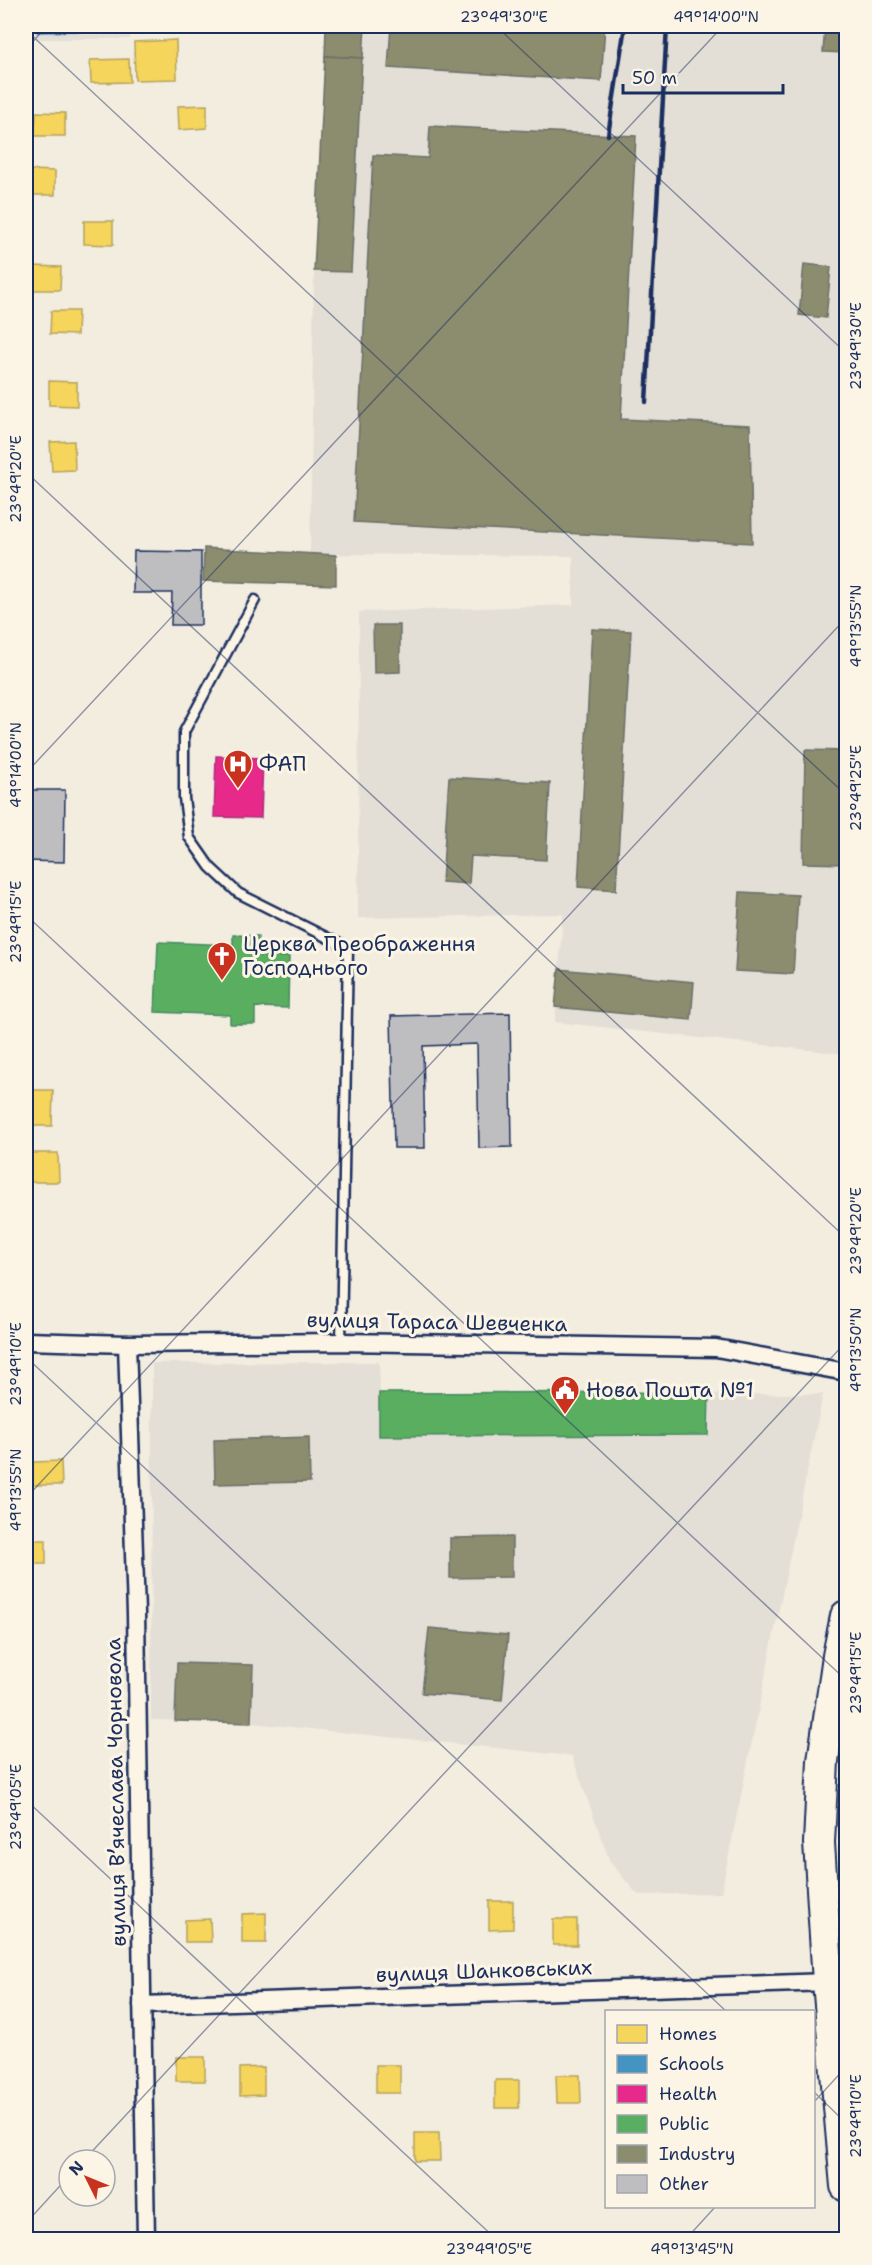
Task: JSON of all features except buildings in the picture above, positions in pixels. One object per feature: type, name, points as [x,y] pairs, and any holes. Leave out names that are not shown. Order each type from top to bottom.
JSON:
[{"type":"highway","points":[[846,1616],[838,1656],[831,1741],[823,1761],[819,1843],[828,1982],[846,2186]]},
{"type":"street","name":"вулиця Тараса Шевченка","points":[[26,1341],[127,1344],[341,1342],[716,1348],[846,1372]]},
{"type":"street","name":"вулиця Вʼячеслава Чорновола","points":[[127,1344],[136,1613],[146,2240]]},
{"type":"street","name":"вулиця Шанковських","points":[[142,2005],[828,1982]]},
{"type":"lane","points":[[255,600],[184,732],[184,798],[189,837],[210,867],[238,893],[348,948],[341,1342]]},
{"type":"shaded area","points":[[26,26],[130,26],[130,39],[26,39]]},
{"type":"shaded area","points":[[326,26],[846,26],[846,1054],[555,1022],[563,914],[358,918],[359,612],[573,605],[573,556],[310,554],[314,271]]},
{"type":"shaded area","points":[[379,1362],[380,1393],[823,1394],[721,1893],[638,1895],[610,1862],[572,1756],[252,1723],[151,1720],[152,1363]]},
{"type":"railway","points":[[608,135],[625,26]]},
{"type":"railway","points":[[646,402],[667,26]]},
{"type":"place","name":"ФАП","points":[[238,790]]},
{"type":"place","name":"Церква Преображення Господнього","points":[[222,982]]},
{"type":"place","name":"Нова Пошта №1","points":[[565,1416]]}]
